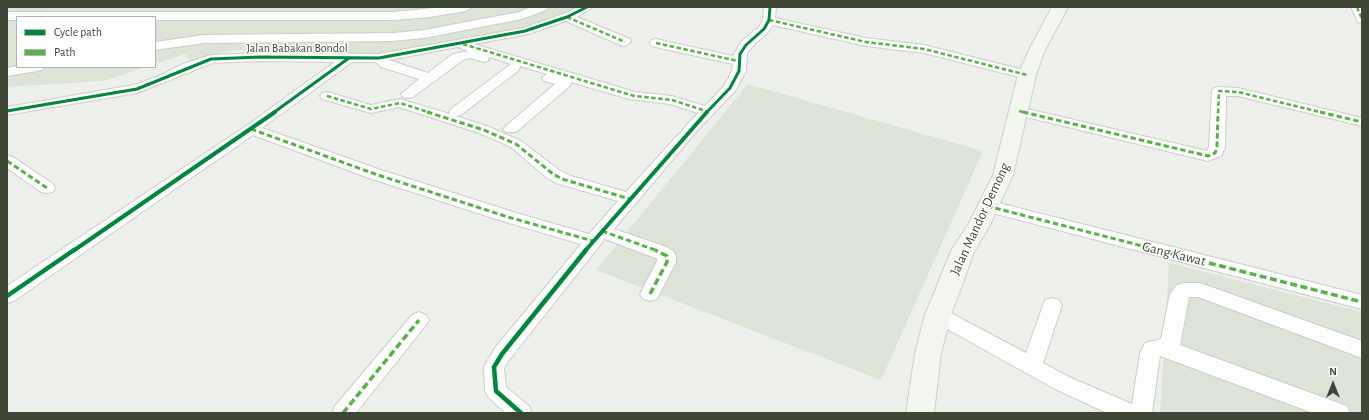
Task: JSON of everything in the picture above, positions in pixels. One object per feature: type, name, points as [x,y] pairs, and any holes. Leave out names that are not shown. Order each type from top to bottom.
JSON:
[{"type":"main road","name":"Jalan Mandor Demong","points":[[920,413],[928,353],[938,315],[963,251],[979,225],[1003,175],[1027,75],[1037,50],[1060,7]]},
{"type":"street","points":[[121,16],[130,7]]},
{"type":"street","points":[[156,17],[394,16],[430,13],[466,7]]},
{"type":"street","points":[[156,46],[204,39],[396,29],[424,26],[518,7]]},
{"type":"street","points":[[156,38],[209,30],[328,33],[393,37],[424,34],[522,15],[542,7]]},
{"type":"street","name":"Jalan Babakan Bondol","points":[[7,111],[137,88],[164,79],[188,67],[211,59],[260,57],[379,58],[462,44],[525,31],[567,17],[587,7]]},
{"type":"street","points":[[1357,7],[1362,19]]},
{"type":"street","points":[[521,413],[496,391],[494,367],[502,354],[598,236],[690,130],[709,112],[730,88],[737,76],[740,54],[746,45],[764,29],[769,14],[866,42],[924,49],[1027,75]]},
{"type":"street","points":[[567,17],[625,42]]},
{"type":"street","points":[[656,43],[738,61]]},
{"type":"street","points":[[462,44],[634,96],[672,100],[709,112]]},
{"type":"street","points":[[408,94],[458,58],[471,54],[565,83],[511,129]]},
{"type":"street","points":[[7,296],[251,129],[349,58]]},
{"type":"street","points":[[379,58],[386,64],[429,78]]},
{"type":"street","points":[[456,112],[514,67]]},
{"type":"street","points":[[7,72],[31,68]]},
{"type":"street","points":[[1018,111],[1208,156],[1215,153],[1217,147],[1220,91],[1238,92],[1362,122]]},
{"type":"street","points":[[327,96],[372,109],[400,103],[484,130],[516,144],[553,174],[562,179],[630,199]]},
{"type":"street","points":[[251,129],[375,174],[508,217],[598,236],[661,252],[666,256],[667,262],[650,294]]},
{"type":"street","points":[[9,164],[47,188]]},
{"type":"street","name":"Gang Kawat","points":[[987,206],[1362,302]]},
{"type":"street","points":[[1169,349],[1180,294],[1184,290],[1199,290],[1362,350]]},
{"type":"street","points":[[1032,366],[1052,306]]},
{"type":"street","points":[[938,315],[1062,383],[1130,413]]},
{"type":"street","points":[[344,413],[419,320]]},
{"type":"street","points":[[1141,413],[1150,353],[1152,349],[1158,347],[1169,349],[1339,413]]},
{"type":"shaded area","points":[[7,7],[581,7],[533,27],[391,54],[236,50],[191,62],[185,54],[156,64],[156,16],[16,16],[16,68],[143,68],[104,81],[7,87]]},
{"type":"shaded area","points":[[748,84],[983,151],[881,380],[596,270]]},
{"type":"shaded area","points":[[1169,263],[1362,312],[1362,413],[1160,413]]},
{"type":"marked path","points":[[1357,7],[1362,19]]},
{"type":"marked path","points":[[567,17],[625,42]]},
{"type":"marked path","points":[[769,20],[866,42],[924,49],[1027,75]]},
{"type":"marked path","points":[[656,43],[738,61]]},
{"type":"marked path","points":[[463,44],[634,96],[672,100],[709,112]]},
{"type":"marked path","points":[[1019,111],[1208,156],[1215,153],[1217,147],[1219,91],[1238,92],[1362,122]]},
{"type":"marked path","points":[[327,96],[371,109],[400,103],[484,130],[516,144],[553,174],[562,179],[630,199]]},
{"type":"marked path","points":[[251,129],[375,174],[508,217],[593,241]]},
{"type":"marked path","points":[[7,161],[47,188]]},
{"type":"marked path","points":[[987,206],[1362,302]]},
{"type":"marked path","points":[[602,231],[661,252],[667,256],[667,262],[650,294]]},
{"type":"marked path","points":[[343,413],[419,320]]},
{"type":"cycle path","points":[[7,111],[137,89],[164,79],[188,67],[211,59],[260,57],[379,58],[525,31],[567,17],[587,7]]},
{"type":"cycle path","points":[[521,413],[496,391],[494,367],[502,354],[593,241],[690,130],[730,88],[739,71],[740,54],[746,45],[764,29],[769,20],[770,7]]},
{"type":"cycle path","points":[[7,296],[251,129],[349,58]]}]
